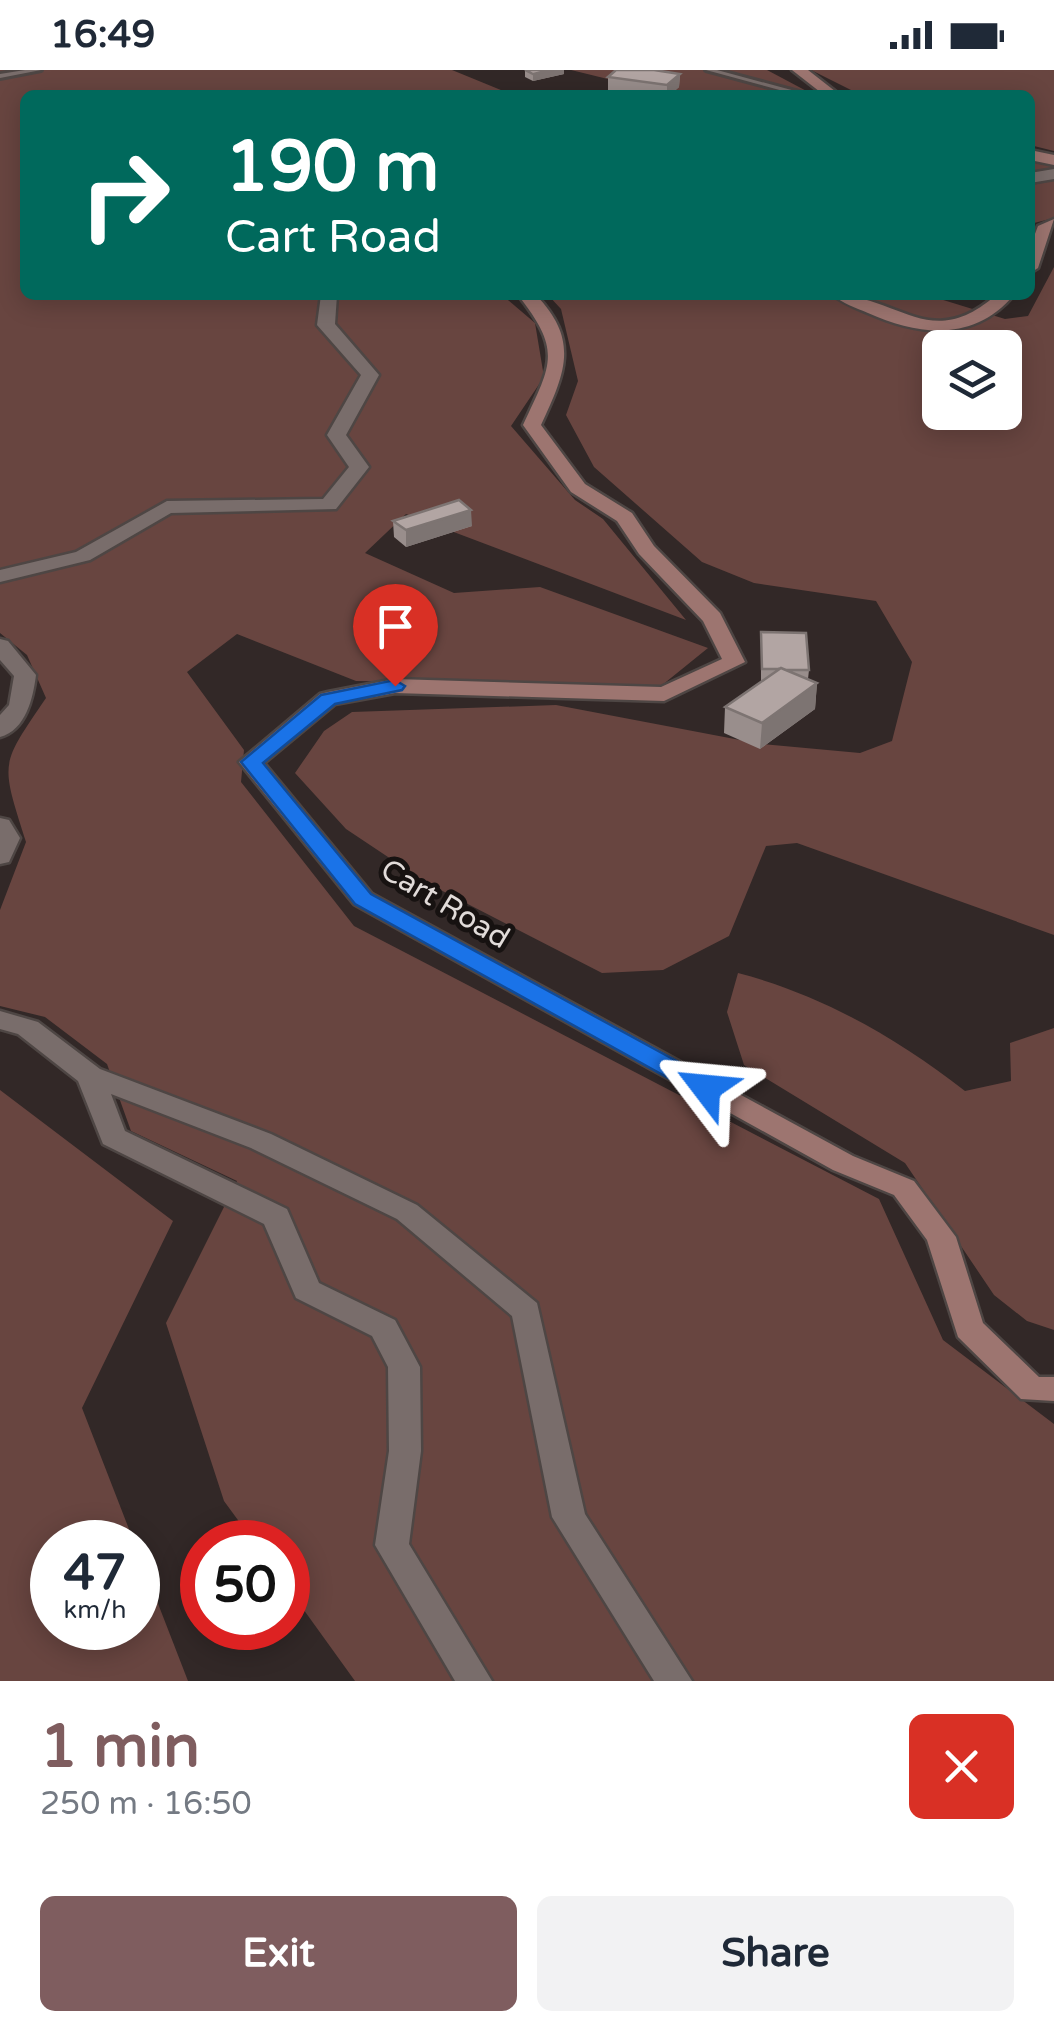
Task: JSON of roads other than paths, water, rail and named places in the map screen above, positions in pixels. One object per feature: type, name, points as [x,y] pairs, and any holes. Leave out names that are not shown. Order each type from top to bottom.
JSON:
[{"type":"main road","points":[[799,70],[826,90]]},
{"type":"main road","points":[[1035,255],[1046,226],[1054,224]]},
{"type":"main road","name":"Cart Road","points":[[532,300],[548,314],[558,342],[556,374],[532,426],[578,488],[625,517],[646,550],[712,618],[734,662],[664,694],[395,686],[328,699],[251,762],[363,899],[843,1164],[904,1188],[941,1237],[970,1329],[1032,1390],[1054,1389]]},
{"type":"main road","points":[[852,300],[896,320],[952,330],[994,308],[1001,300]]},
{"type":"street","points":[[0,576],[83,556],[167,508],[329,505],[359,467],[336,435],[370,376],[326,325],[328,300]]},
{"type":"street","points":[[0,646],[25,675],[20,706],[0,730]]},
{"type":"street","points":[[0,825],[8,838],[0,857]]},
{"type":"street","points":[[0,1020],[28,1028],[90,1076],[262,1141],[407,1212],[526,1311],[569,1517],[674,1681]]},
{"type":"street","points":[[90,1076],[113,1137],[276,1217],[307,1290],[384,1328],[404,1367],[405,1451],[392,1545],[474,1681]]},
{"type":"lane","points":[[0,76],[38,70]]},
{"type":"lane","points":[[709,70],[787,90]]}]
